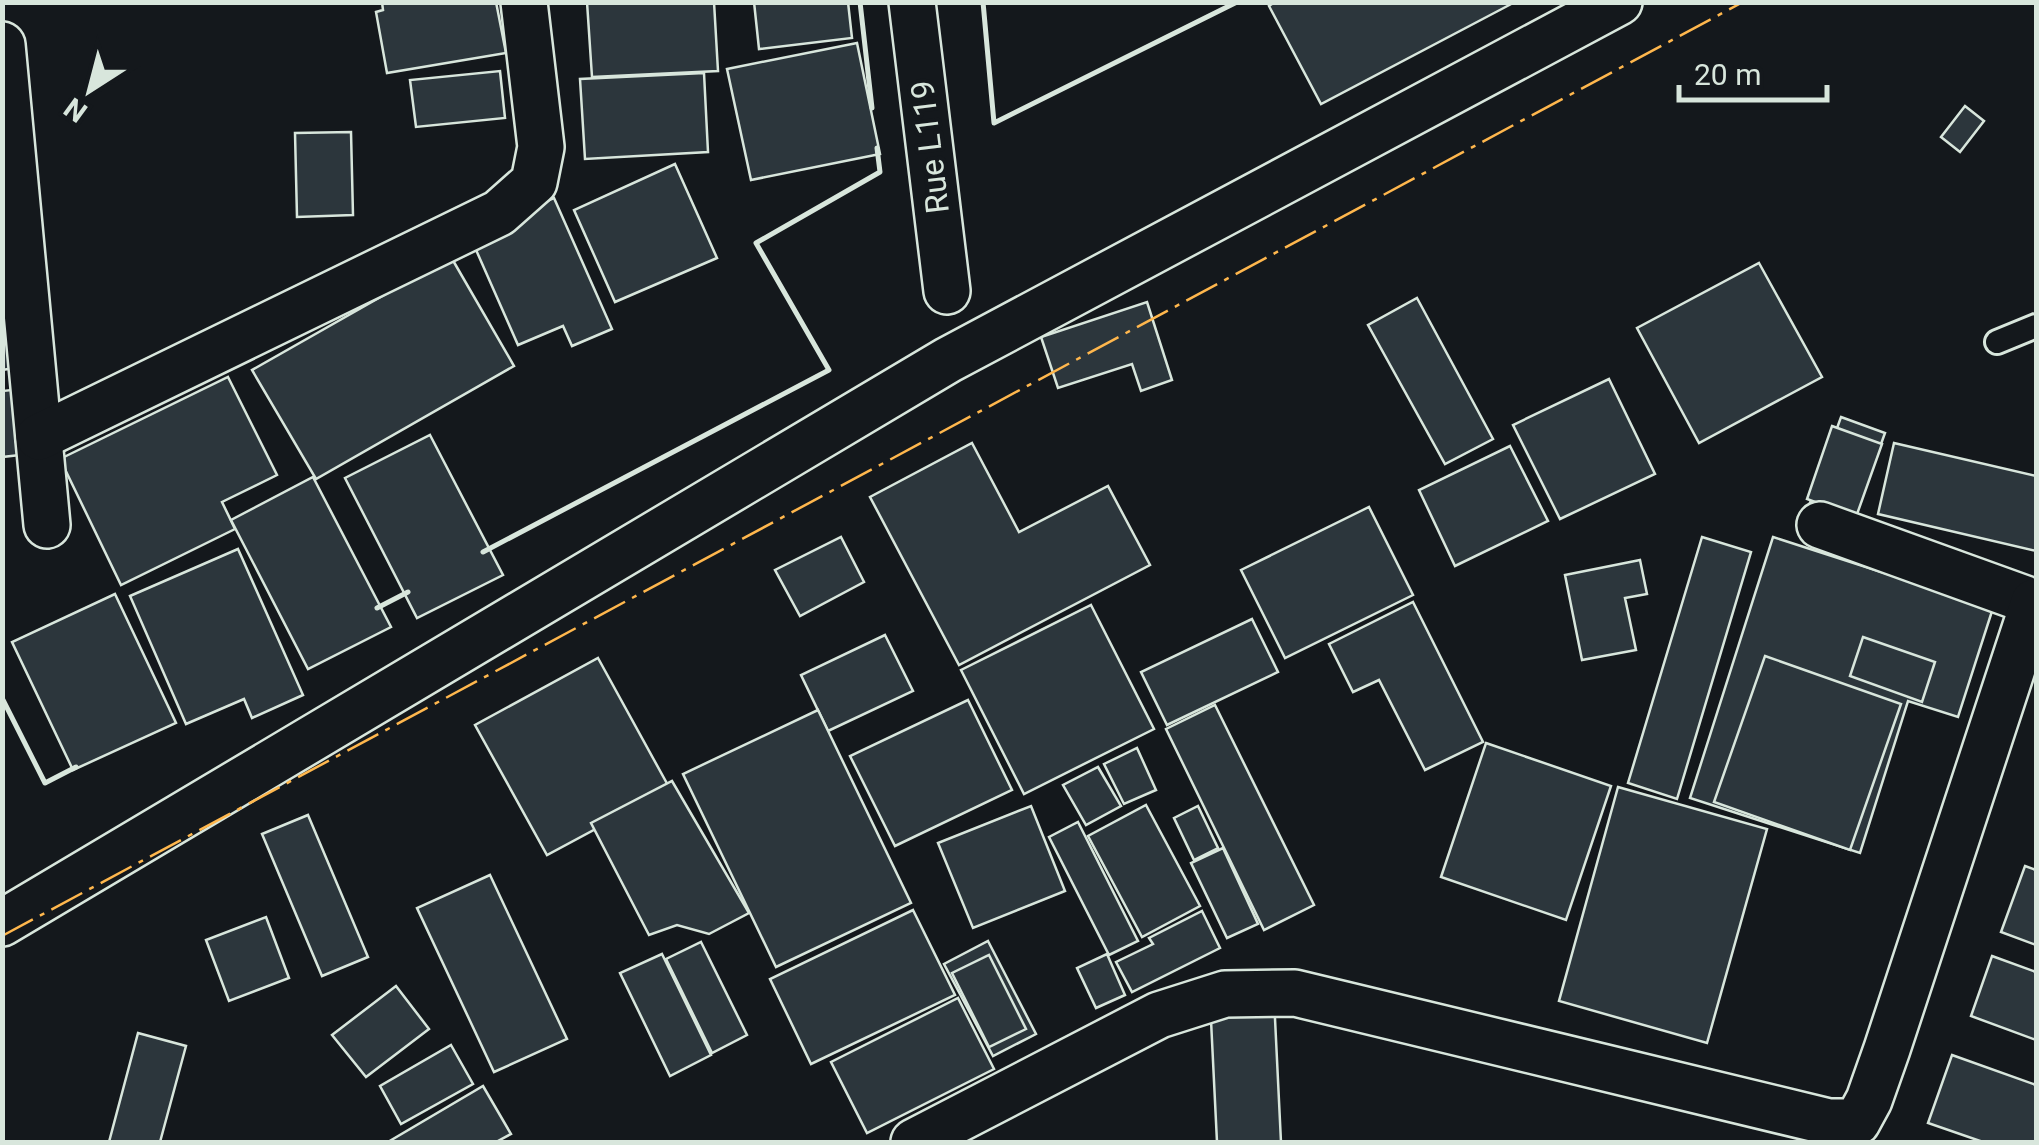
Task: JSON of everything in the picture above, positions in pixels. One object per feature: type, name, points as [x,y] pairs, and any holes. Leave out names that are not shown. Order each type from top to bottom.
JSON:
[{"type":"street","points":[[39,436],[499,213],[534,182],[541,147],[524,2]]},
{"type":"street","name":"Rue L119","points":[[912,2],[947,292]]},
{"type":"street","points":[[2,923],[948,360],[1619,2]]},
{"type":"street","points":[[2,45],[47,526]]},
{"type":"street","points":[[914,1142],[1159,1015],[1225,994],[1295,993],[1829,1122],[1856,1122],[1869,1100],[1887,1048],[2035,602],[1820,525]]},
{"type":"lane","points":[[1997,342],[2036,326]]},
{"type":"building","points":[[382,2],[496,2],[506,53],[387,73],[376,12],[383,10]]},
{"type":"building","points":[[587,2],[714,2],[718,71],[592,77]]},
{"type":"building","points":[[754,2],[848,2],[852,38],[759,49]]},
{"type":"building","points":[[1275,2],[1515,2],[1321,104],[1269,6]]},
{"type":"building","points":[[857,43],[880,154],[751,180],[727,69]]},
{"type":"building","points":[[500,71],[505,118],[416,127],[410,80]]},
{"type":"building","points":[[704,73],[708,152],[585,159],[580,79]]},
{"type":"building","points":[[1965,106],[1984,121],[1960,152],[1941,137]]},
{"type":"building","points":[[351,132],[353,215],[297,217],[295,133]]},
{"type":"building","points":[[675,164],[717,258],[615,302],[574,210]]},
{"type":"building","points":[[554,198],[612,329],[572,346],[563,326],[518,345],[469,234]]},
{"type":"building","points":[[451,257],[514,366],[316,479],[252,370]]},
{"type":"building","points":[[1759,263],[1822,377],[1699,443],[1637,328]]},
{"type":"building","points":[[11,293],[21,367],[2,370],[2,294]]},
{"type":"building","points":[[1417,298],[1493,439],[1445,464],[1368,325]]},
{"type":"building","points":[[1147,302],[1172,380],[1141,391],[1132,364],[1058,388],[1041,337]]},
{"type":"building","points":[[228,377],[277,475],[222,502],[235,529],[121,585],[60,459]]},
{"type":"building","points":[[1609,379],[1655,474],[1560,519],[1513,425]]},
{"type":"building","points":[[30,388],[38,453],[2,457],[2,391]]},
{"type":"building","points":[[1841,417],[1885,433],[1854,519],[1810,503]]},
{"type":"building","points":[[1832,426],[1882,444],[1856,517],[1807,499]]},
{"type":"building","points":[[430,435],[503,575],[417,618],[345,478]]},
{"type":"building","points":[[972,443],[1019,532],[1108,486],[1150,565],[959,665],[870,497]]},
{"type":"building","points":[[1894,443],[2036,476],[2036,551],[1878,514]]},
{"type":"building","points":[[1510,446],[1548,521],[1455,566],[1419,490]]},
{"type":"building","points":[[313,477],[391,627],[308,669],[231,520]]},
{"type":"building","points":[[1369,507],[1413,595],[1285,658],[1241,570]]},
{"type":"building","points":[[841,537],[864,582],[800,616],[775,570]]},
{"type":"building","points":[[1702,537],[1751,552],[1677,799],[1628,783]]},
{"type":"building","points":[[1773,537],[1993,608],[1958,717],[1908,701],[1860,853],[1690,798]]},
{"type":"building","points":[[238,549],[303,695],[252,718],[244,699],[186,724],[130,596]]},
{"type":"building","points":[[1640,560],[1647,594],[1625,598],[1636,650],[1582,660],[1565,575]]},
{"type":"building","points":[[115,594],[176,723],[73,770],[12,642]]},
{"type":"building","points":[[1413,602],[1483,742],[1425,770],[1379,680],[1353,692],[1329,644]]},
{"type":"building","points":[[1091,605],[1154,729],[1024,794],[961,670]]},
{"type":"building","points":[[1252,619],[1278,672],[1167,725],[1141,672]]},
{"type":"building","points":[[885,635],[913,691],[828,731],[801,675]]},
{"type":"building","points":[[1863,637],[1935,662],[1922,702],[1850,676]]},
{"type":"building","points":[[1765,656],[1901,704],[1850,850],[1714,802]]},
{"type":"building","points":[[598,658],[670,789],[547,855],[475,725]]},
{"type":"building","points":[[968,700],[1012,790],[895,846],[850,756]]},
{"type":"building","points":[[1215,705],[1314,905],[1264,930],[1166,729]]},
{"type":"building","points":[[818,710],[911,903],[776,967],[683,774]]},
{"type":"building","points":[[1486,743],[1611,786],[1566,920],[1441,877]]},
{"type":"building","points":[[1137,748],[1156,790],[1124,804],[1104,764]]},
{"type":"building","points":[[1098,767],[1121,806],[1086,825],[1063,785]]},
{"type":"building","points":[[672,781],[749,913],[709,934],[677,925],[649,935],[591,823]]},
{"type":"building","points":[[1618,787],[1767,829],[1707,1043],[1559,1001]]},
{"type":"building","points":[[1146,805],[1200,906],[1142,937],[1088,836]]},
{"type":"building","points":[[1031,806],[1065,891],[973,928],[938,843]]},
{"type":"building","points":[[1198,806],[1218,848],[1194,860],[1174,818]]},
{"type":"building","points":[[308,815],[368,957],[322,976],[262,834]]},
{"type":"building","points":[[1078,822],[1138,941],[1109,955],[1049,837]]},
{"type":"building","points":[[1223,848],[1258,924],[1227,938],[1191,863]]},
{"type":"building","points":[[2025,866],[2036,870],[2036,945],[2001,932]]},
{"type":"building","points":[[490,875],[567,1039],[494,1072],[417,908]]},
{"type":"building","points":[[913,910],[955,995],[811,1064],[770,979]]},
{"type":"building","points":[[1202,911],[1220,948],[1132,992],[1116,962],[1153,944],[1149,938]]},
{"type":"building","points":[[266,917],[289,978],[229,1001],[206,940]]},
{"type":"building","points":[[988,941],[1036,1034],[993,1056],[944,964]]},
{"type":"building","points":[[701,942],[747,1035],[712,1053],[666,959]]},
{"type":"building","points":[[662,954],[711,1055],[670,1076],[620,973]]},
{"type":"building","points":[[1107,954],[1125,995],[1096,1008],[1077,968]]},
{"type":"building","points":[[989,955],[1026,1029],[989,1047],[952,973]]},
{"type":"building","points":[[1992,956],[2036,972],[2036,1040],[1971,1016]]},
{"type":"building","points":[[396,986],[429,1029],[366,1077],[332,1035]]},
{"type":"building","points":[[958,998],[994,1069],[867,1133],[831,1062]]},
{"type":"building","points":[[1274,998],[1281,1142],[1217,1142],[1210,1000]]},
{"type":"building","points":[[138,1033],[186,1046],[160,1142],[109,1142]]},
{"type":"building","points":[[451,1045],[473,1084],[401,1124],[380,1086]]},
{"type":"building","points":[[1952,1055],[2036,1085],[2036,1142],[1983,1142],[1928,1123]]},
{"type":"building","points":[[483,1086],[511,1134],[496,1142],[388,1142]]},
{"type":"wall","points":[[860,2],[872,108]]},
{"type":"wall","points":[[983,2],[994,123],[1237,2]]},
{"type":"wall","points":[[483,552],[829,370],[756,243],[880,172],[877,148]]},
{"type":"wall","points":[[377,608],[408,592]]},
{"type":"wall","points":[[2,698],[45,783],[76,767]]},
{"type":"power","points":[[2,936],[1743,2]]}]
